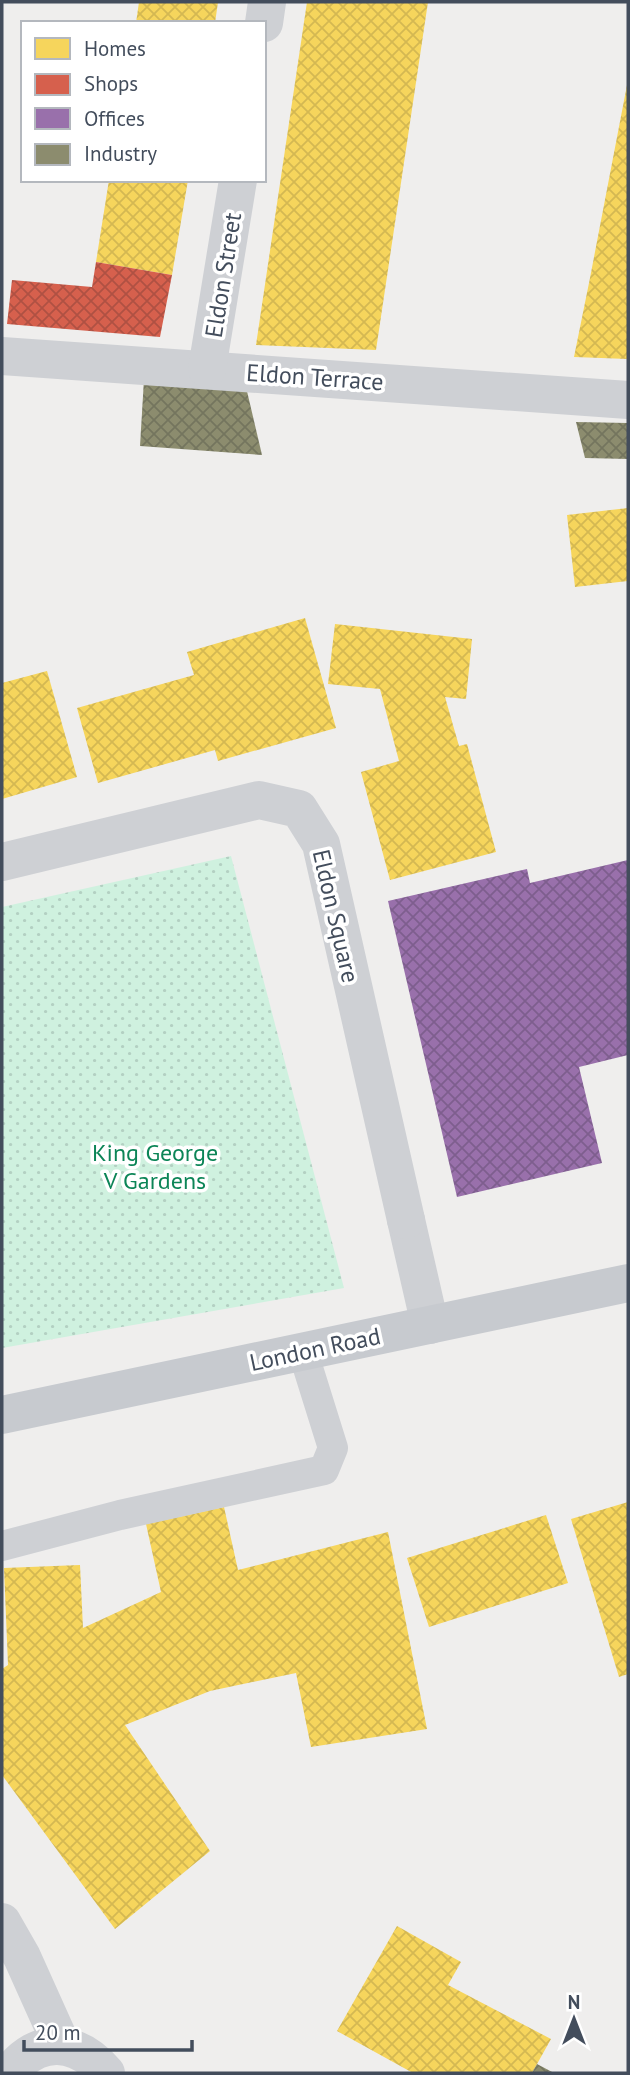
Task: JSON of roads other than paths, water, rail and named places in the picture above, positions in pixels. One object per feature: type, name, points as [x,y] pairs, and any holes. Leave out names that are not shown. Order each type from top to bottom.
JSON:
[{"type":"main road","name":"London Road","points":[[2,1415],[628,1283]]},
{"type":"street","points":[[264,21],[267,2]]},
{"type":"street","name":"Eldon Street","points":[[207,369],[238,182]]},
{"type":"street","name":"Eldon Terrace","points":[[2,356],[628,400]]},
{"type":"street","name":"Eldon Square","points":[[2,862],[259,800],[299,809],[321,844],[430,1325]]},
{"type":"street","points":[[2,1922],[22,1957],[62,2046]]},
{"type":"street","points":[[10,2073],[21,2058],[46,2046],[81,2050],[106,2073]]},
{"type":"lane","points":[[2,1546],[120,1515],[324,1470],[332,1448],[303,1352]]},
{"type":"park label","name":"King George V Gardens","points":[[155,1166]]}]
